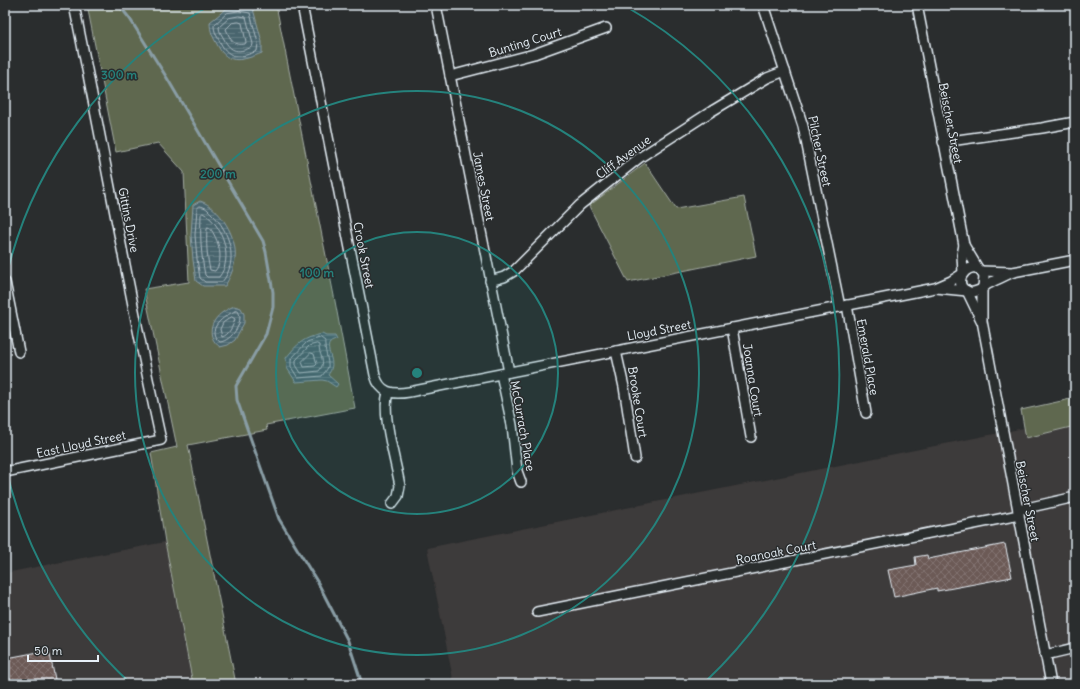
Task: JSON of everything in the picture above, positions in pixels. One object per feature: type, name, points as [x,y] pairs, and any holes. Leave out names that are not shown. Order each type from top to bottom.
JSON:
[{"type":"street","name":"Gittins Drive","points":[[74,5],[140,342],[161,440]]},
{"type":"street","name":"Crook Street","points":[[302,5],[375,375],[382,389],[388,393]]},
{"type":"street","name":"James Street","points":[[436,5],[490,281],[505,373]]},
{"type":"street","name":"Pilcher Street","points":[[763,5],[803,126],[844,306]]},
{"type":"street","name":"Beischer Street","points":[[917,5],[964,245],[980,271]]},
{"type":"street","name":"Bunting Court","points":[[450,76],[534,54],[606,28]]},
{"type":"street","name":"Cliff Avenue","points":[[490,281],[504,277],[514,271],[580,205],[639,158],[767,78],[785,71]]},
{"type":"street","points":[[943,142],[1075,122]]},
{"type":"street","name":"Beischer Street","points":[[963,274],[962,255],[964,245]]},
{"type":"street","points":[[1013,272],[980,271],[970,269],[963,274],[961,283],[967,291],[975,292],[1013,272],[1075,260]]},
{"type":"street","points":[[980,271],[984,277],[983,287]]},
{"type":"street","name":"Lloyd Street","points":[[388,393],[402,393],[935,288],[963,274]]},
{"type":"street","points":[[5,282],[19,352]]},
{"type":"street","name":"Beischer Street","points":[[983,287],[982,322],[1051,684]]},
{"type":"street","name":"Lloyd Street","points":[[935,288],[967,291]]},
{"type":"street","name":"Beischer Street","points":[[967,291],[982,322]]},
{"type":"street","name":"Emerald Place","points":[[844,306],[866,413]]},
{"type":"street","name":"Joanna Court","points":[[732,328],[751,437]]},
{"type":"street","name":"Brooke Court","points":[[616,351],[624,387],[635,458]]},
{"type":"street","name":"McCurrach Place","points":[[505,373],[518,471],[521,482]]},
{"type":"street","points":[[388,393],[386,401],[387,416],[400,486],[400,492],[392,504]]},
{"type":"street","name":"East Lloyd Street","points":[[5,472],[161,440]]},
{"type":"street","name":"Roanoak Court","points":[[538,612],[1018,513],[1075,497]]},
{"type":"street","points":[[1045,655],[1075,648]]},
{"type":"shaded area","points":[[1075,398],[1075,684],[454,684],[427,548],[1024,428],[1021,410]]},
{"type":"shaded area","points":[[165,542],[193,684],[5,684],[5,573]]},
{"type":"green space","points":[[87,5],[276,5],[355,408],[266,425],[267,430],[188,445],[236,684],[193,684],[165,542],[151,453],[177,447],[144,289],[189,282],[184,172],[158,143],[116,152]]},
{"type":"green space","points":[[645,163],[676,209],[744,197],[756,256],[628,282],[589,206]]},
{"type":"green space","points":[[1075,398],[1075,426],[1026,438],[1021,410]]},
{"type":"water","points":[[237,7],[253,9],[262,42],[262,53],[249,58],[237,60],[227,57],[222,52],[212,34],[210,22],[226,9]]},
{"type":"water","points":[[200,201],[207,204],[221,216],[231,233],[234,242],[235,251],[232,273],[225,286],[203,286],[196,281],[191,235],[193,205]]},
{"type":"water","points":[[234,306],[241,308],[244,314],[244,323],[235,340],[228,345],[220,347],[213,339],[211,329],[215,320],[224,311]]},
{"type":"water","points":[[322,334],[326,336],[335,336],[337,340],[329,344],[332,365],[328,375],[338,384],[336,387],[327,381],[322,380],[296,382],[287,368],[286,358],[294,348],[305,339]]},
{"type":"building","points":[[1005,544],[1012,577],[937,591],[937,588],[894,597],[888,570],[916,565],[915,557],[927,555],[928,559]]},
{"type":"building","points":[[49,650],[56,684],[5,684],[5,663],[8,663],[7,658]]},
{"type":"waterway","points":[[119,5],[130,19],[167,78],[263,241],[273,292],[273,307],[266,334],[236,386],[237,400],[279,519],[318,583],[348,641],[362,684]]}]
